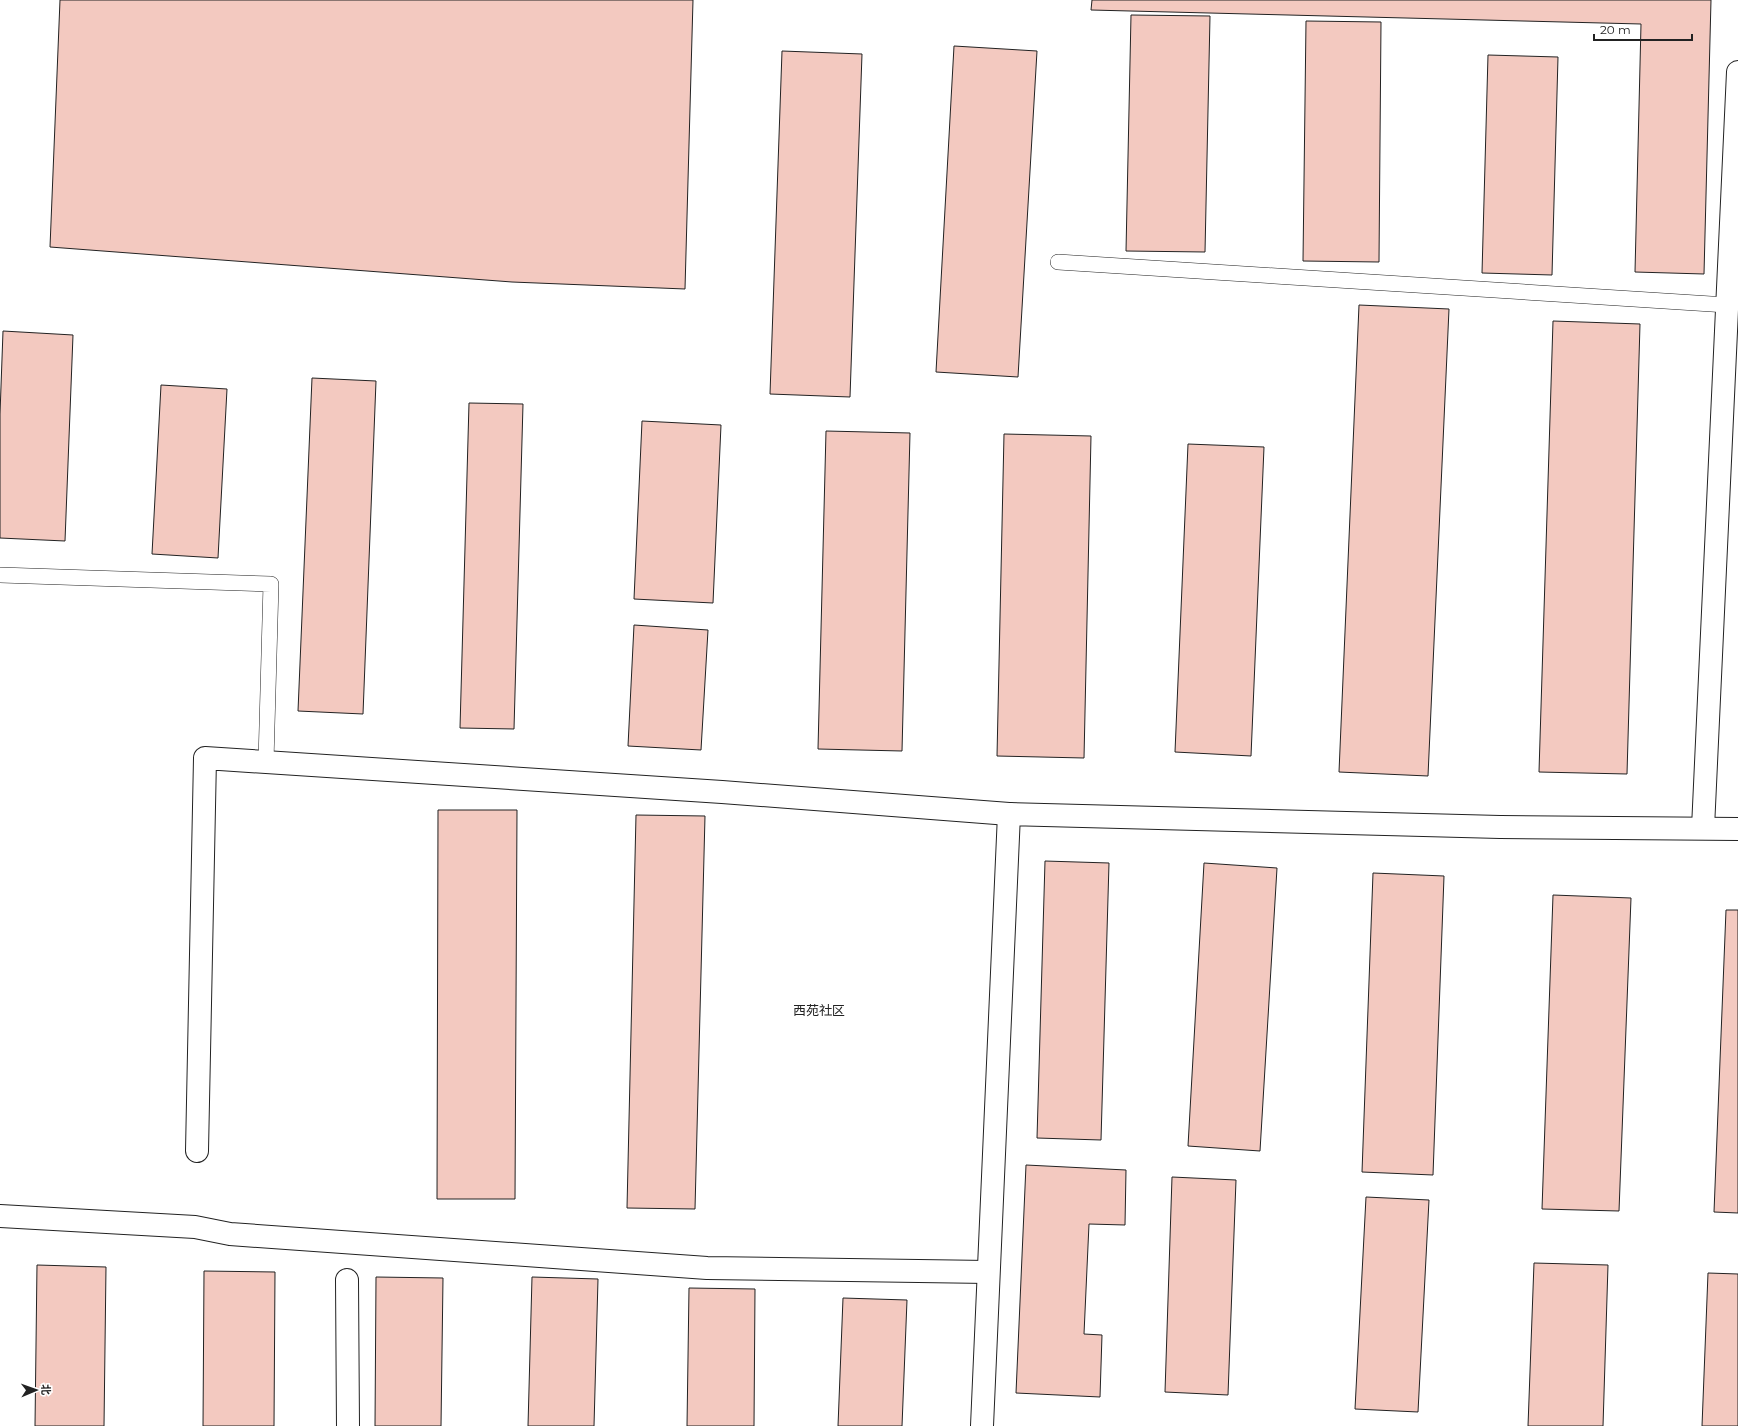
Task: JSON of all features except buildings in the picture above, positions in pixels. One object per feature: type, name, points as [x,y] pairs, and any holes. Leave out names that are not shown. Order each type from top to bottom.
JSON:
[{"type":"street","points":[[1703,828],[1738,72]]},
{"type":"street","points":[[197,1151],[204,758],[715,791],[1009,814],[1500,827],[1703,828],[1738,830]]},
{"type":"street","points":[[982,1426],[1009,814]]},
{"type":"street","points":[[0,1216],[195,1227],[230,1234],[707,1268],[988,1272]]},
{"type":"street","points":[[347,1280],[348,1426]]},
{"type":"lane","points":[[1058,262],[1727,305]]},
{"type":"lane","points":[[0,575],[271,584],[266,761]]},
{"type":"district","name":"西苑社区","points":[[819,1010]]}]
